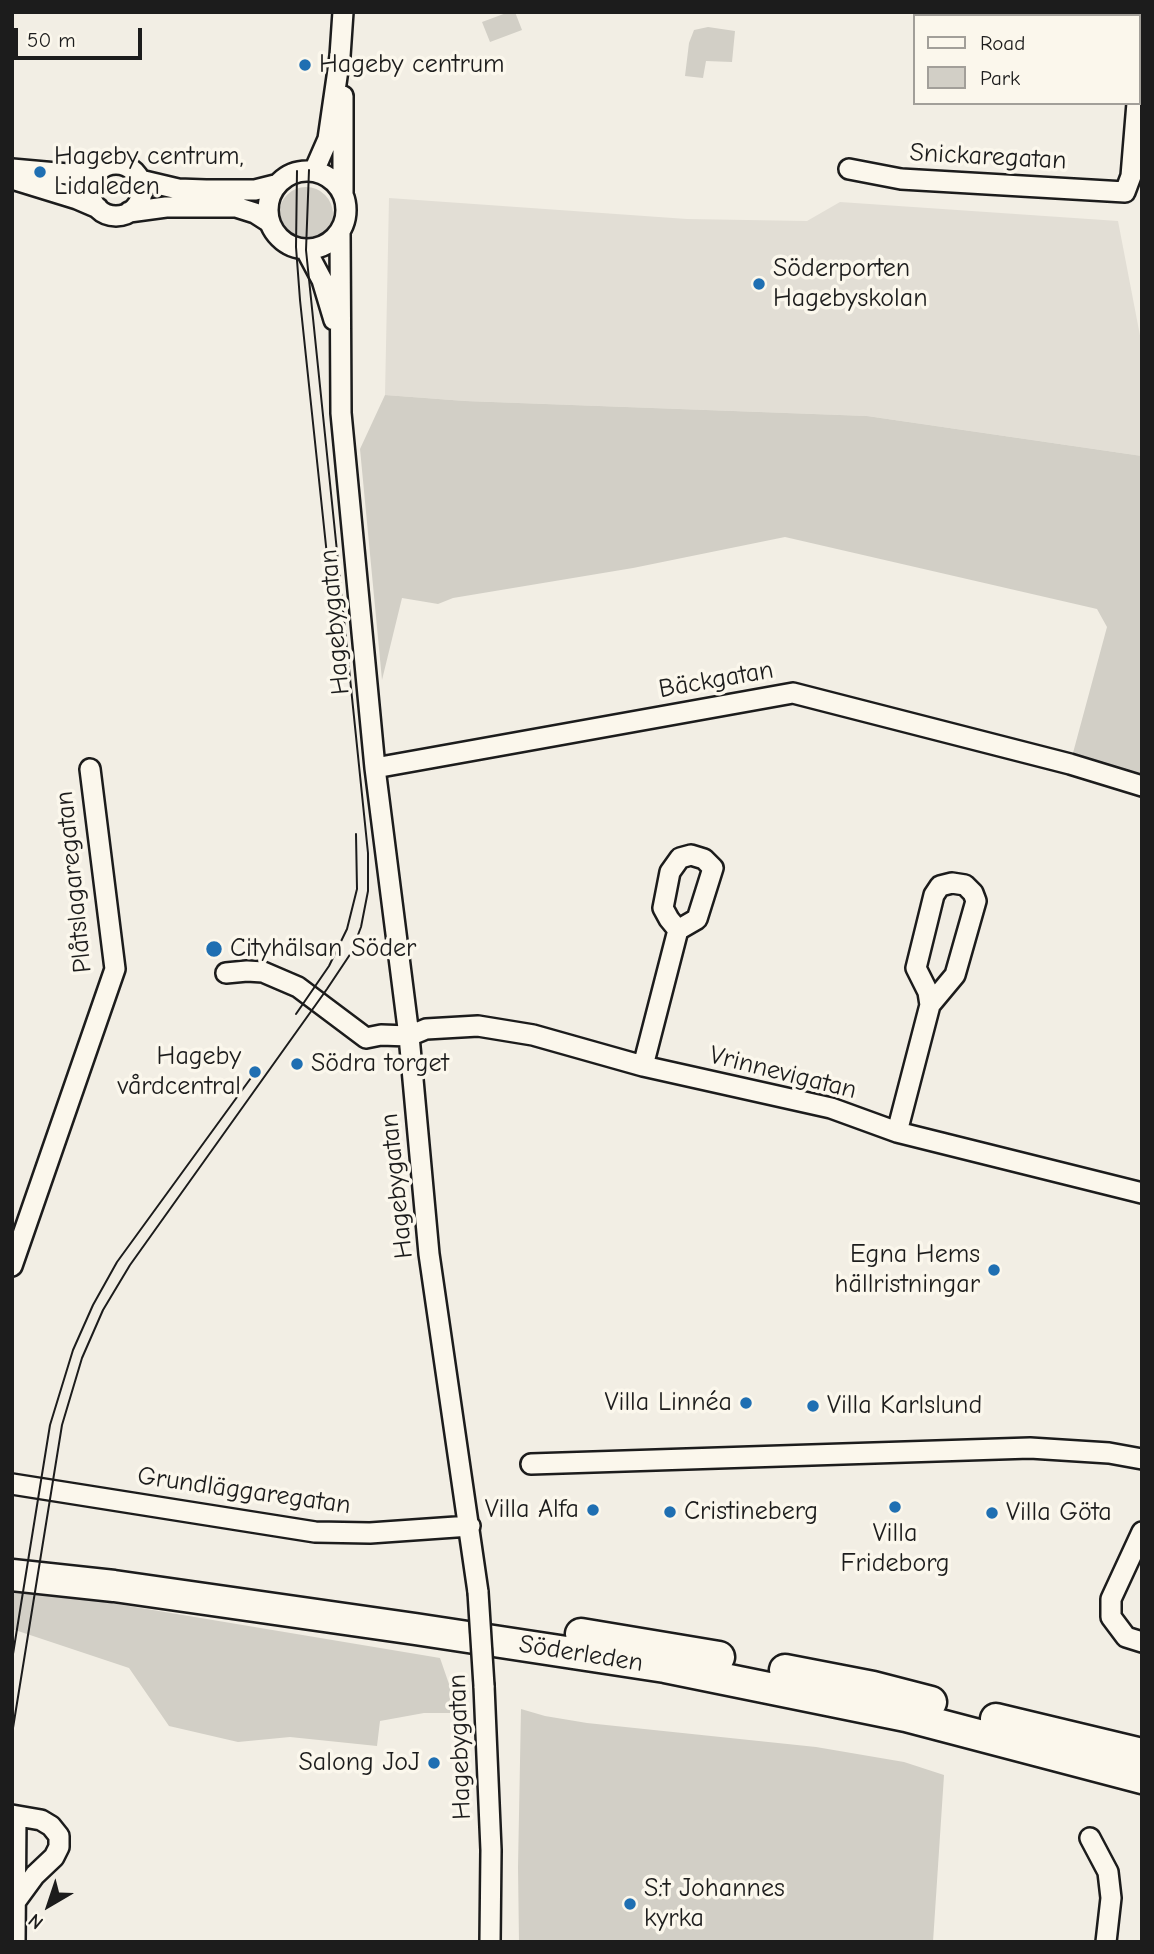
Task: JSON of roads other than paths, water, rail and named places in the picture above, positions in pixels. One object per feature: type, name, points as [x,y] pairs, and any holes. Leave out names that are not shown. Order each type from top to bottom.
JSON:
[{"type":"highway","name":"Söderleden","points":[[12,1556],[114,1566],[663,1646],[873,1687],[1142,1754]]},
{"type":"highway","name":"Söderleden","points":[[12,1574],[128,1588],[665,1667],[906,1716],[1142,1778]]},
{"type":"street","points":[[314,171],[328,139],[340,56],[343,12]]},
{"type":"street","points":[[1140,66],[1142,45]]},
{"type":"street","points":[[340,56],[344,100],[342,193],[346,215],[340,231],[331,241],[319,248],[306,250],[284,242],[269,222],[267,210],[275,186],[297,171],[314,171],[331,178],[342,193]]},
{"type":"street","name":"Snickaregatan","points":[[849,169],[901,179],[1125,192],[1130,176],[1137,105]]},
{"type":"street","points":[[98,208],[90,192],[92,179],[97,171],[105,166],[120,164],[128,167],[140,180],[142,190],[140,199],[129,212]]},
{"type":"street","points":[[12,169],[68,174],[97,171]]},
{"type":"street","points":[[12,179],[77,199],[112,215],[166,207],[236,207],[255,213],[269,222]]},
{"type":"street","points":[[140,180],[178,189],[206,191],[237,191],[275,186]]},
{"type":"street","name":"Hagebygatan","points":[[340,231],[341,413],[375,768],[409,1036],[429,1254],[478,1592],[491,1850],[490,1942]]},
{"type":"street","name":"Hagebygatan","points":[[306,250],[322,280],[340,341]]},
{"type":"street","name":"Bäckgatan","points":[[375,768],[793,693],[1070,764],[1142,786]]},
{"type":"street","name":"Plåtslagaregatan","points":[[12,1266],[115,969],[90,769]]},
{"type":"street","points":[[897,1132],[930,1005],[928,992],[916,968],[934,895],[940,886],[952,883],[965,885],[976,901],[955,975],[930,1005]]},
{"type":"street","points":[[643,1066],[678,930]]},
{"type":"street","name":"Vrinnevigatan","points":[[226,973],[263,972],[298,987],[366,1038],[382,1035],[409,1036],[426,1029],[478,1026],[533,1035],[643,1066],[831,1108],[897,1132],[1142,1193]]},
{"type":"street","points":[[531,1464],[1030,1448],[1109,1453],[1142,1459]]},
{"type":"street","name":"Grundläggaregatan","points":[[12,1484],[315,1532],[370,1533],[470,1526]]},
{"type":"street","points":[[1139,1641],[1126,1637],[1111,1617],[1111,1599],[1142,1532]]},
{"type":"street","points":[[15,1942],[14,1815],[41,1820],[51,1826],[59,1836],[59,1847],[54,1857],[35,1875],[16,1901]]},
{"type":"street","points":[[1090,1838],[1108,1872],[1111,1898],[1106,1942]]},
{"type":"tram line","points":[[12,1734],[62,1425],[82,1358],[103,1310],[130,1265],[351,953],[361,927],[368,891],[368,853],[306,250],[309,170]]},
{"type":"tram line","points":[[297,171],[296,247],[300,300],[337,650]]},
{"type":"tram line","points":[[296,1014],[329,966],[347,929],[357,889],[356,834]]},
{"type":"tram line","points":[[12,1660],[50,1425],[73,1350],[93,1305],[117,1262],[256,1071]]},
{"type":"place","name":"Hageby centrum","points":[[305,65]]},
{"type":"place","name":"Hageby centrum, Lidaleden","points":[[40,172]]},
{"type":"place","name":"Söderporten Hagebyskolan","points":[[759,284]]},
{"type":"place","name":"Cityhälsan Söder","points":[[214,949]]},
{"type":"place","name":"Södra torget","points":[[297,1064]]},
{"type":"place","name":"Hageby vårdcentral","points":[[255,1072]]},
{"type":"place","name":"Egna Hems hällristningar","points":[[994,1270]]},
{"type":"place","name":"Villa Linnéa","points":[[746,1403]]},
{"type":"place","name":"Villa Karlslund","points":[[813,1406]]},
{"type":"place","name":"Villa Frideborg","points":[[895,1507]]},
{"type":"place","name":"Villa Alfa","points":[[593,1510]]},
{"type":"place","name":"Cristineberg","points":[[670,1512]]},
{"type":"place","name":"Villa Göta","points":[[992,1513]]},
{"type":"place","name":"Salong JoJ","points":[[434,1763]]},
{"type":"place","name":"S:t Johannes kyrka","points":[[630,1904]]}]
